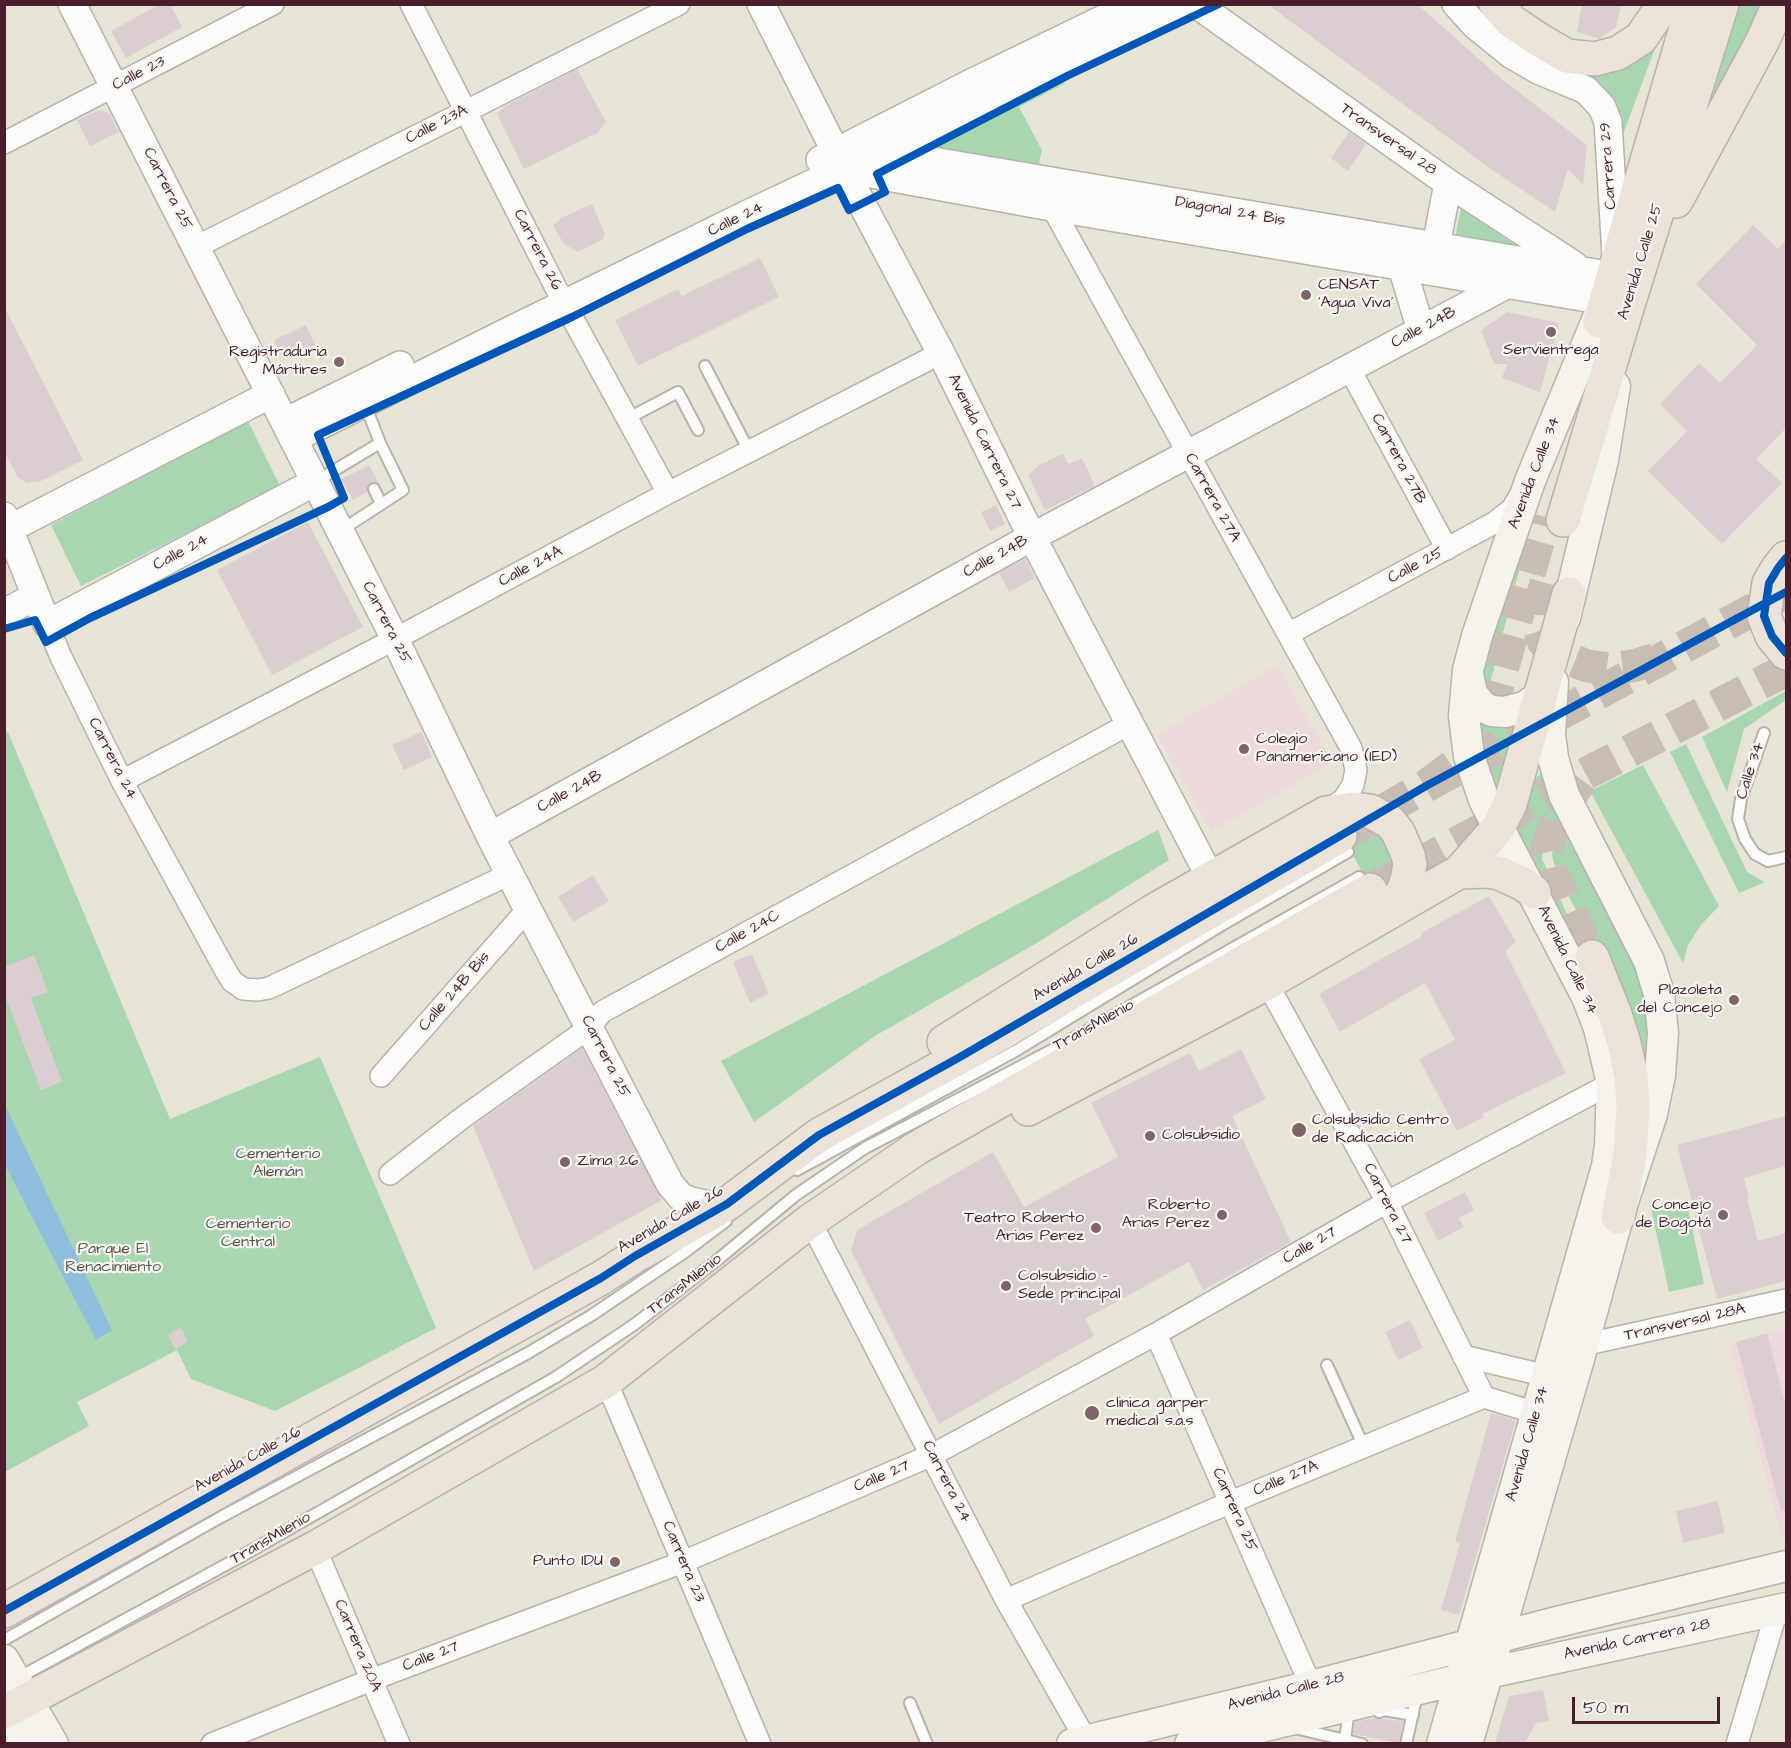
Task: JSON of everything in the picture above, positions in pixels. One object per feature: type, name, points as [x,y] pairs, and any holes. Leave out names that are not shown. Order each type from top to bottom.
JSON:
[{"type":"main road","points":[[1496,4],[1511,21],[1567,56],[1595,59],[1618,53],[1641,38],[1664,4]]},
{"type":"main road","name":"Avenida Calle 25","points":[[1554,518],[1614,281],[1693,4]]},
{"type":"main road","name":"Avenida Calle 25","points":[[1614,281],[1722,4]]},
{"type":"main road","points":[[1614,281],[1763,40],[1779,4]]},
{"type":"main road","name":"Avenida Calle 34","points":[[1484,1642],[1536,1413],[1607,1166],[1612,1083],[1601,1036],[1587,997],[1484,800],[1469,756],[1464,716],[1468,670],[1476,636],[1530,481],[1614,281]]},
{"type":"main road","name":"Avenida Calle 34","points":[[1442,1743],[1474,1676],[1583,1345],[1618,1217],[1652,1114],[1660,1075],[1663,1033],[1659,994],[1649,961],[1564,795],[1553,758],[1550,726],[1554,672],[1569,594],[1602,460],[1614,281]]},
{"type":"main road","points":[[1786,558],[1769,583],[1764,616],[1772,636],[1786,653]]},
{"type":"main road","points":[[1459,872],[1498,828],[1510,804],[1569,594]]},
{"type":"main road","points":[[1468,670],[1468,684],[1472,694],[1483,707],[1492,711],[1505,712],[1526,706],[1541,695]]},
{"type":"main road","points":[[810,1221],[922,1166],[1267,983],[1371,893],[1404,890],[1410,864],[1398,832],[1390,822],[1370,811],[1354,809],[1338,834],[1210,878],[946,1040],[819,1135]]},
{"type":"main road","name":"Avenida Calle 26","points":[[4,1611],[591,1283],[733,1207],[819,1135],[970,1051],[1338,834]]},
{"type":"main road","points":[[11,1692],[315,1548],[606,1381],[810,1221],[917,1148],[1371,893],[1459,872],[1480,870],[1499,873],[1534,892]]},
{"type":"main road","points":[[1592,957],[1615,1014],[1631,1076],[1633,1107],[1630,1155],[1618,1217]]},
{"type":"main road","name":"Avenida Carrera 28","points":[[1484,1642],[1786,1566]]},
{"type":"main road","name":"Avenida Carrera 28","points":[[1474,1676],[1782,1609]]},
{"type":"main road","name":"Avenida Calle 28","points":[[1079,1742],[1484,1642]]},
{"type":"main road","name":"Avenida Calle 34","points":[[1467,1743],[1474,1676]]},
{"type":"main road","name":"Avenida Calle 28","points":[[1190,1743],[1265,1733],[1356,1716],[1415,1702],[1474,1676]]},
{"type":"main road","points":[[11,1692],[22,1743]]},
{"type":"main road","points":[[11,1692],[53,1743]]},
{"type":"street","name":"Carrera 25","points":[[72,4],[395,639],[490,836],[670,1184],[681,1197],[691,1202],[733,1207]]},
{"type":"street","name":"Calle 23","points":[[4,143],[273,4]]},
{"type":"street","name":"Carrera 26","points":[[411,4],[561,296],[668,493]]},
{"type":"street","name":"Calle 23A","points":[[196,246],[679,4]]},
{"type":"street","name":"Avenida Carrera 27","points":[[761,4],[842,156],[1032,537],[1210,878]]},
{"type":"street","name":"Calle 24","points":[[289,430],[842,156],[971,83],[1134,4]]},
{"type":"street","name":"Calle 24","points":[[842,156],[881,152],[1122,35],[1179,4]]},
{"type":"street","name":"Transversal 28","points":[[1196,4],[1448,183],[1614,281]]},
{"type":"street","name":"Carrera 29","points":[[1456,4],[1475,25],[1512,55],[1540,71],[1586,90],[1602,107],[1608,122],[1614,281]]},
{"type":"street","name":"Diagonal 24 Bis","points":[[881,152],[1436,246],[1614,281]]},
{"type":"street","name":"Diagonal 24 Bis","points":[[842,156],[1052,207],[1506,285],[1614,281]]},
{"type":"street","name":"Carrera 27A","points":[[1036,179],[1351,748],[1356,770],[1338,834]]},
{"type":"street","points":[[1436,246],[1448,183]]},
{"type":"street","points":[[1402,267],[1421,330]]},
{"type":"street","name":"Calle 24B","points":[[490,836],[1032,537],[1506,285]]},
{"type":"street","name":"Calle 24","points":[[289,430],[365,404],[561,296]]},
{"type":"street","name":"Calle 24A","points":[[122,781],[668,493],[941,353]]},
{"type":"street","name":"Carrera 27B","points":[[1349,368],[1447,549]]},
{"type":"street","points":[[7,522],[271,394]]},
{"type":"street","name":"Calle 25","points":[[1288,634],[1498,521],[1512,509],[1530,481]]},
{"type":"street","name":"Calle 24","points":[[47,624],[315,482]]},
{"type":"street","name":"Carrera 24","points":[[7,522],[15,574],[36,596],[61,657],[122,781],[223,966],[232,981],[243,989],[269,988],[510,874]]},
{"type":"street","points":[[4,613],[36,596]]},
{"type":"street","name":"Calle 24C","points":[[390,1174],[462,1118],[589,1028],[602,1012],[1130,724]]},
{"type":"street","name":"Calle 24B Bis","points":[[381,1076],[528,909]]},
{"type":"street","name":"Carrera 27","points":[[1267,983],[1387,1202],[1484,1397]]},
{"type":"street","name":"Calle 27","points":[[213,1743],[371,1680],[683,1562],[932,1455],[1156,1334],[1387,1202],[1612,1083]]},
{"type":"street","name":"Carrera 24","points":[[810,1221],[1079,1742]]},
{"type":"street","name":"Transversal 28A","points":[[1583,1345],[1786,1300]]},
{"type":"street","name":"Carrera 25","points":[[1156,1334],[1311,1686]]},
{"type":"street","points":[[1463,1356],[1547,1376]]},
{"type":"street","name":"Carrera 23","points":[[606,1381],[760,1743]]},
{"type":"street","points":[[1484,1397],[1536,1413]]},
{"type":"street","name":"Calle 27A","points":[[1006,1600],[1231,1502],[1484,1397]]},
{"type":"street","name":"Carrera 20A","points":[[315,1548],[399,1743]]},
{"type":"street","points":[[1737,1743],[1782,1609]]},
{"type":"lane","points":[[705,366],[749,451]]},
{"type":"lane","points":[[627,419],[678,392],[698,430]]},
{"type":"lane","points":[[340,531],[403,490],[380,443],[365,404]]},
{"type":"lane","points":[[315,482],[380,443]]},
{"type":"lane","points":[[358,456],[363,467]]},
{"type":"lane","points":[[374,489],[381,504]]},
{"type":"lane","name":"Calle 34","points":[[1764,733],[1741,799],[1738,819],[1745,839],[1755,854],[1768,861],[1781,859]]},
{"type":"lane","name":"TransMilenio","points":[[785,1177],[1017,1050],[1222,925],[1338,834]]},
{"type":"lane","name":"TransMilenio","points":[[11,1692],[240,1557],[556,1377],[635,1324],[796,1195],[865,1148],[1054,1048],[1371,893]]},
{"type":"lane","name":"TransMilenio","points":[[4,1640],[221,1517],[528,1353],[611,1303],[686,1252],[733,1207]]},
{"type":"lane","points":[[1327,1365],[1364,1447]]},
{"type":"lane","points":[[1406,1743],[1415,1702]]},
{"type":"lane","points":[[910,1703],[927,1743]]},
{"type":"lane","points":[[1323,1734],[1356,1716]]},
{"type":"lane","points":[[1345,1740],[1356,1716]]},
{"type":"lane","points":[[1265,1733],[1323,1734],[1362,1743]]},
{"type":"shaded area","name":"Colegio Panamericano (IED)","points":[[1277,665],[1332,762],[1212,832],[1157,735]]},
{"type":"shaded area","points":[[1786,1328],[1786,1536],[1782,1537],[1730,1344]]},
{"type":"green space","points":[[1735,5],[1760,5],[1681,179]]},
{"type":"green space","points":[[1661,32],[1615,156],[1597,84],[1582,72]]},
{"type":"green space","points":[[1058,73],[1064,84],[1019,107],[1042,150],[1038,168],[922,145]]},
{"type":"green space","points":[[1461,208],[1525,252],[1455,238]]},
{"type":"green space","points":[[248,421],[280,486],[81,586],[51,525]]},
{"type":"green space","points":[[1534,513],[1489,687],[1484,681],[1480,660]]},
{"type":"green space","points":[[1786,691],[1786,700],[1744,729],[1727,792],[1702,737]]},
{"type":"green space","points":[[1472,702],[1535,707],[1496,816]]},
{"type":"green space","name":"Cementerio Central","points":[[8,732],[170,1119],[320,1057],[436,1328],[275,1411],[191,1379],[177,1350],[77,1402],[89,1426],[5,1472],[4,734]]},
{"type":"green space","points":[[1686,744],[1747,872],[1765,882],[1739,893],[1670,752]]},
{"type":"green space","points":[[1643,765],[1719,906],[1701,925],[1688,945],[1683,963],[1590,791]]},
{"type":"green space","points":[[1546,772],[1653,997],[1651,1084],[1600,958],[1556,871],[1552,855],[1558,823],[1552,821],[1545,834],[1542,859],[1601,989],[1620,1106],[1508,822],[1520,785]]},
{"type":"green space","points":[[1362,816],[1402,849],[1383,908],[1331,817]]},
{"type":"green space","points":[[1158,830],[1169,860],[1035,944],[875,1036],[754,1122],[721,1061]]},
{"type":"green space","points":[[1686,1200],[1704,1284],[1669,1292],[1651,1208]]},
{"type":"water","points":[[4,1103],[112,1330],[96,1340],[5,1165]]},
{"type":"building","points":[[160,4],[170,4],[182,27],[126,58],[111,31]]},
{"type":"building","points":[[1267,4],[1417,4],[1498,76],[1587,145],[1583,185],[1568,169],[1555,212],[1495,172]]},
{"type":"building","points":[[1582,4],[1621,4],[1616,27],[1599,39],[1577,32]]},
{"type":"building","points":[[577,69],[606,122],[597,133],[524,169],[497,114],[505,106]]},
{"type":"building","points":[[99,110],[110,114],[119,132],[90,146],[77,120]]},
{"type":"building","points":[[1349,132],[1366,144],[1348,171],[1331,158]]},
{"type":"building","points":[[592,204],[605,234],[602,240],[578,252],[564,244],[553,226],[561,218]]},
{"type":"building","points":[[1753,225],[1778,249],[1786,240],[1786,428],[1756,459],[1782,483],[1722,544],[1648,471],[1687,431],[1660,404],[1699,363],[1720,383],[1757,345],[1696,284]]},
{"type":"building","points":[[760,258],[779,297],[638,366],[615,320],[678,289],[682,296]]},
{"type":"building","points":[[4,306],[83,460],[41,481],[27,483],[18,478],[4,451]]},
{"type":"building","points":[[1507,312],[1559,323],[1540,392],[1502,378],[1507,364],[1494,364],[1481,330]]},
{"type":"building","points":[[306,325],[315,345],[283,360],[274,340]]},
{"type":"building","points":[[1063,454],[1068,464],[1082,458],[1095,486],[1045,510],[1028,475],[1039,465]]},
{"type":"building","points":[[369,465],[380,485],[375,482],[370,483],[367,492],[353,500],[341,479]]},
{"type":"building","points":[[996,505],[1005,524],[990,531],[981,512]]},
{"type":"building","points":[[308,522],[363,627],[272,675],[217,570]]},
{"type":"building","points":[[1025,559],[1035,578],[1009,592],[999,573]]},
{"type":"building","points":[[421,732],[432,757],[404,770],[392,745]]},
{"type":"building","points":[[593,875],[609,901],[573,922],[558,897]]},
{"type":"building","points":[[1489,896],[1516,942],[1505,951],[1566,1073],[1482,1114],[1484,1117],[1457,1131],[1419,1059],[1455,1040],[1425,983],[1340,1032],[1319,994],[1422,936],[1421,933]]},
{"type":"building","points":[[752,954],[769,994],[750,1003],[733,962]]},
{"type":"building","points":[[34,955],[48,992],[31,998],[62,1082],[41,1090],[4,993],[4,967]]},
{"type":"building","name":"Zima 26","points":[[582,1048],[662,1200],[534,1271],[473,1126]]},
{"type":"building","name":"Colsubsidio - Sede principal","points":[[1241,1049],[1266,1099],[1232,1116],[1291,1242],[1203,1290],[1189,1262],[1085,1319],[1094,1336],[939,1424],[851,1251],[857,1230],[993,1152],[1024,1207],[1118,1157],[1091,1103],[1190,1053],[1199,1071]]},
{"type":"building","name":"Concejo de Bogotá","points":[[1786,1116],[1786,1166],[1744,1178],[1758,1241],[1786,1233],[1786,1281],[1717,1299],[1677,1145]]},
{"type":"building","points":[[1465,1192],[1474,1210],[1459,1218],[1464,1227],[1438,1241],[1424,1213]]},
{"type":"building","points":[[1410,1320],[1423,1348],[1398,1360],[1385,1332]]},
{"type":"building","points":[[181,1327],[188,1341],[175,1350],[168,1335]]},
{"type":"building","points":[[1767,1333],[1786,1407],[1786,1510],[1781,1511],[1736,1342]]},
{"type":"building","points":[[1491,1413],[1516,1420],[1459,1615],[1441,1610],[1460,1543],[1455,1542]]},
{"type":"building","points":[[1718,1501],[1725,1533],[1683,1543],[1676,1511]]},
{"type":"building","points":[[1543,1690],[1549,1721],[1536,1723],[1525,1743],[1495,1743],[1509,1696]]},
{"type":"building","points":[[1374,1718],[1403,1721],[1399,1743],[1353,1734],[1355,1722]]},
{"type":"tunnel","points":[[1426,786],[1457,763],[1474,745],[1486,727],[1545,517]]},
{"type":"tunnel","points":[[1546,583],[1539,608],[1538,626],[1543,641],[1562,656],[1587,666],[1610,669],[1633,666],[1670,655]]},
{"type":"tunnel","points":[[1340,836],[1426,786],[1786,592]]},
{"type":"tunnel","points":[[1370,890],[1589,772],[1786,670]]},
{"type":"tunnel","points":[[1582,780],[1562,807],[1546,849],[1551,871],[1592,957]]},
{"type":"cycle path","points":[[4,629],[35,620],[46,642],[90,618],[328,507],[344,498],[318,435],[572,317],[747,229],[838,188],[849,210],[885,192],[877,174],[1067,76],[1219,4]]},
{"type":"cycle path","points":[[1786,558],[1769,583],[1764,616],[1772,636],[1786,653]]},
{"type":"cycle path","points":[[4,1611],[601,1278],[727,1204],[819,1135],[960,1057],[1426,786],[1786,592]]},
{"type":"place","name":"CENSAT 'Agua Viva'","points":[[1306,295]]},
{"type":"place","name":"Servientrega","points":[[1551,332]]},
{"type":"place","name":"Registraduria Mártires","points":[[339,362]]},
{"type":"place","name":"Colegio Panamericano (IED)","points":[[1244,749]]},
{"type":"place","name":"Plazoleta del Concejo","points":[[1734,1000]]},
{"type":"place","name":"Colsubsidio Centro de Radicación","points":[[1299,1130]]},
{"type":"place","name":"Colsubsidio","points":[[1150,1136]]},
{"type":"place","name":"Zima 26","points":[[565,1162]]},
{"type":"place","name":"Roberto Arias Perez","points":[[1222,1215]]},
{"type":"place","name":"Concejo de Bogotá","points":[[1723,1215]]},
{"type":"place","name":"Teatro Roberto Arias Perez","points":[[1096,1228]]},
{"type":"place","name":"Colsubsidio - Sede principal","points":[[1006,1286]]},
{"type":"place","name":"clinica garper medical s.a.s","points":[[1092,1413]]},
{"type":"place","name":"Punto IDU","points":[[615,1562]]},
{"type":"park label","name":"Cementerio Alemán","points":[[278,1164]]},
{"type":"park label","name":"Parque El Renacimiento","points":[[113,1259]]}]
